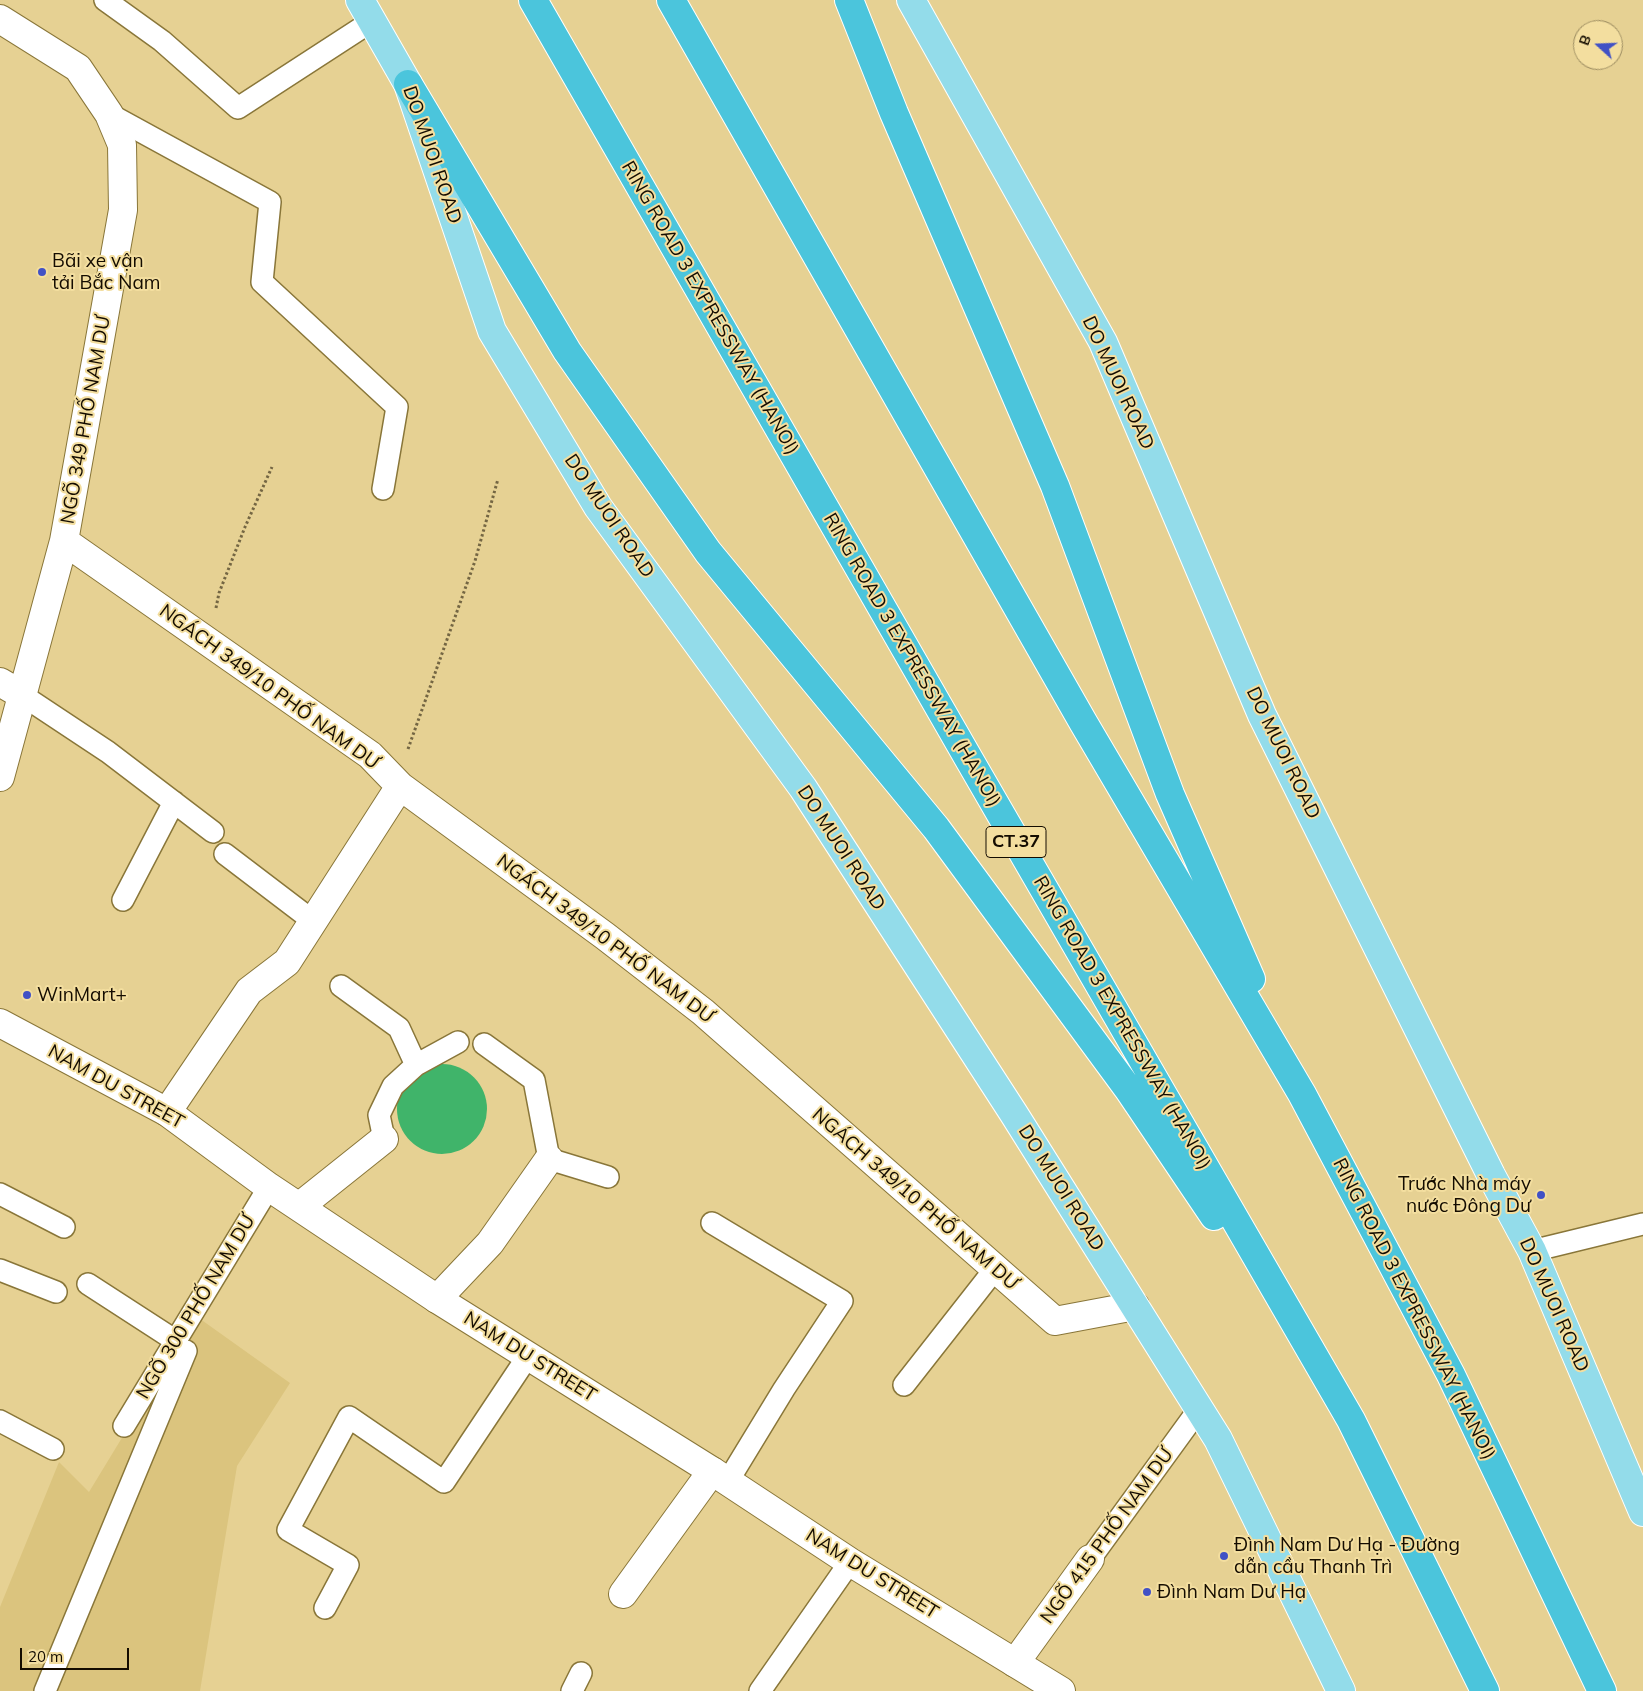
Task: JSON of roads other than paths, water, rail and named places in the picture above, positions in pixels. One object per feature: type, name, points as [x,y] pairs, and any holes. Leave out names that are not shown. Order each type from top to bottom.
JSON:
[{"type":"highway","name":"RING ROAD 3 EXPRESSWAY (HANOI)","points":[[533,0],[1351,1420],[1485,1691]]},
{"type":"highway","name":"RING ROAD 3 EXPRESSWAY (HANOI)","points":[[671,0],[1073,705],[1302,1094],[1451,1375],[1602,1691]]},
{"type":"highway","points":[[849,0],[894,113],[1055,486],[1170,794],[1302,1094]]},
{"type":"highway","points":[[408,84],[567,351],[708,552],[936,828],[1129,1090],[1351,1420]]},
{"type":"main road","name":"DO MUOI ROAD","points":[[912,0],[1103,342],[1262,715],[1486,1166],[1532,1251],[1643,1512]]},
{"type":"main road","name":"DO MUOI ROAD","points":[[366,11],[408,84],[492,331],[598,507],[803,788],[1014,1114],[1135,1306],[1218,1439],[1341,1691]]},
{"type":"street","name":"NGÕ 349 PHỐ NAM DƯ","points":[[0,19],[78,68],[109,114],[122,145],[123,210],[64,541],[11,688],[0,777]]},
{"type":"street","name":"NGÁCH 349/10 PHỐ NAM DƯ","points":[[64,541],[370,755],[394,780],[605,936],[703,1012],[1055,1321],[1135,1306]]},
{"type":"street","points":[[167,1112],[249,991],[287,962],[313,921],[394,780]]},
{"type":"street","name":"NAM DU STREET","points":[[0,1023],[167,1112],[269,1187],[437,1299],[720,1476],[850,1562],[1061,1691]]},
{"type":"street","points":[[300,1206],[384,1139]]},
{"type":"street","points":[[437,1299],[490,1243],[549,1159]]},
{"type":"street","points":[[622,1594],[720,1476]]},
{"type":"street","name":"NGÕ 415 PHỐ NAM DƯ","points":[[1015,1663],[1090,1559]]},
{"type":"lane","points":[[105,0],[162,41],[238,108],[366,11]]},
{"type":"lane","points":[[109,114],[270,202],[262,282],[398,408],[383,489]]},
{"type":"lane","points":[[11,688],[108,752],[213,832]]},
{"type":"lane","points":[[123,900],[174,802]]},
{"type":"lane","points":[[225,854],[313,921]]},
{"type":"lane","points":[[341,986],[399,1028],[416,1065]]},
{"type":"lane","points":[[384,1139],[379,1115],[393,1086],[416,1065],[458,1042]]},
{"type":"lane","points":[[484,1044],[534,1080],[549,1159],[608,1177]]},
{"type":"lane","name":"NGÕ 300 PHỐ NAM DƯ","points":[[124,1426],[181,1346],[269,1187]]},
{"type":"lane","points":[[0,1194],[64,1227]]},
{"type":"lane","points":[[712,1224],[842,1301],[784,1389],[720,1476]]},
{"type":"lane","points":[[1532,1251],[1643,1224]]},
{"type":"lane","points":[[904,1386],[995,1269]]},
{"type":"lane","points":[[0,1270],[56,1292]]},
{"type":"lane","points":[[45,1691],[181,1346],[88,1284]]},
{"type":"lane","points":[[325,1608],[348,1566],[288,1530],[349,1417],[444,1482],[528,1356]]},
{"type":"lane","name":"NGÕ 415 PHỐ NAM DƯ","points":[[1090,1559],[1199,1409]]},
{"type":"lane","points":[[0,1421],[53,1448]]},
{"type":"lane","points":[[760,1691],[850,1562]]},
{"type":"place","name":"Bãi xe vận tải Bắc Nam","points":[[42,272]]},
{"type":"place","name":"WinMart+","points":[[27,995]]},
{"type":"place","name":"Trước Nhà máy nước Đông Dư","points":[[1541,1195]]},
{"type":"place","name":"Đình Nam Dư Hạ - Đường dẫn cầu Thanh Trì","points":[[1224,1556]]},
{"type":"place","name":"Đình Nam Dư Hạ","points":[[1147,1592]]}]
